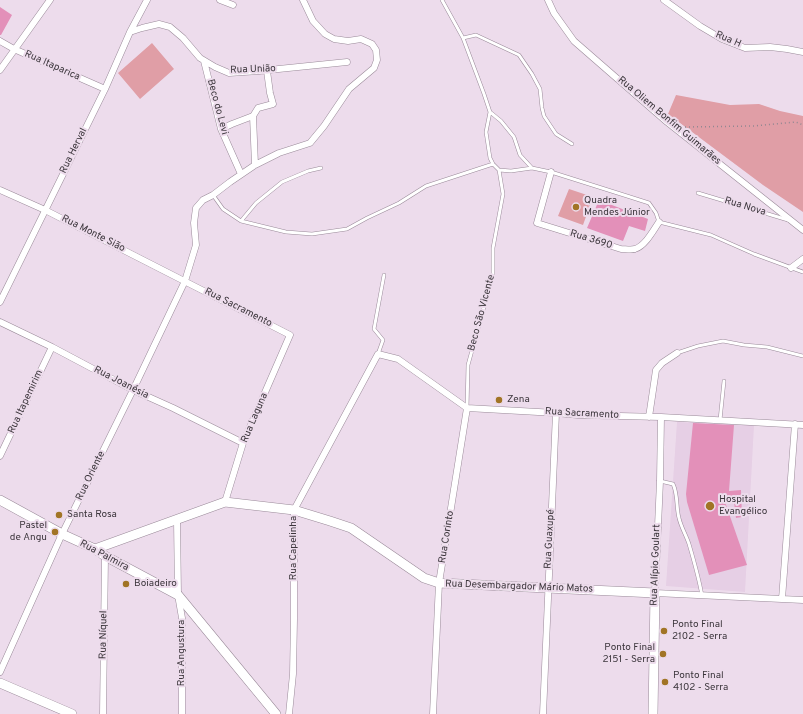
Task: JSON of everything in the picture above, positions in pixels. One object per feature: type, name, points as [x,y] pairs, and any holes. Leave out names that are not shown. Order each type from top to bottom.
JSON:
[{"type":"street","points":[[0,70],[50,0]]},
{"type":"street","name":"Rua Herval","points":[[0,302],[105,89],[130,32],[147,0]]},
{"type":"street","points":[[220,0],[233,5]]},
{"type":"street","points":[[213,195],[255,165],[279,153],[310,143],[324,126],[349,89],[374,68],[377,60],[376,50],[372,44],[360,39],[348,41],[334,39],[324,34],[313,21],[303,0]]},
{"type":"street","name":"Rua Oliem Bonfim Guimarães","points":[[548,0],[554,13],[574,41],[675,128],[803,230]]},
{"type":"street","name":"Rua H","points":[[664,0],[700,26],[722,39],[745,48],[787,48],[803,52]]},
{"type":"street","name":"Rua União","points":[[130,32],[159,24],[170,27],[200,58],[215,67],[229,72],[267,70],[347,62]]},
{"type":"street","name":"Rua Itaparica","points":[[0,41],[14,49],[105,89]]},
{"type":"street","points":[[0,59],[8,58]]},
{"type":"street","name":"Beco do Levi","points":[[204,61],[221,129],[241,174]]},
{"type":"street","points":[[255,165],[253,116],[258,108],[273,104],[267,70]]},
{"type":"street","points":[[221,129],[253,116]]},
{"type":"street","name":"Rua 3690","points":[[551,172],[536,223],[621,250],[635,249],[645,243],[659,222]]},
{"type":"street","name":"Rua Monte Sião","points":[[0,190],[45,210],[185,281]]},
{"type":"street","name":"Rua Oriente","points":[[0,672],[62,534],[134,390],[185,281],[196,245],[194,223],[196,208],[203,200],[213,195]]},
{"type":"street","points":[[791,268],[803,259]]},
{"type":"street","name":"Rua Sacramento","points":[[185,281],[290,336]]},
{"type":"street","name":"Rua Joanésia","points":[[0,322],[243,443]]},
{"type":"street","name":"Rua Laguna","points":[[225,502],[243,443],[290,336]]},
{"type":"street","name":"Rua Itapemirim","points":[[0,456],[52,347]]},
{"type":"street","points":[[649,417],[656,370],[662,363],[676,353]]},
{"type":"street","points":[[378,354],[398,359],[467,408]]},
{"type":"street","name":"Rua Capelinha","points":[[289,714],[293,674],[294,510],[378,354]]},
{"type":"street","name":"Rua Sacramento","points":[[467,408],[578,415],[661,417],[803,425]]},
{"type":"street","name":"Rua Corinto","points":[[433,714],[439,583],[467,408]]},
{"type":"street","name":"Rua Guaxupé","points":[[543,714],[556,413]]},
{"type":"street","name":"Rua Alípio Goulart","points":[[653,714],[655,593],[661,417]]},
{"type":"street","points":[[782,599],[795,424]]},
{"type":"street","name":"Rua Palmira","points":[[0,500],[62,534],[95,549],[105,556],[178,595],[276,714]]},
{"type":"street","name":"Rua Desembargador Mário Matos","points":[[95,549],[225,502],[294,510],[351,528],[424,578],[439,583],[803,600]]},
{"type":"street","name":"Rua Angustura","points":[[177,520],[178,595],[182,618],[182,714]]},
{"type":"street","name":"Rua Níquel","points":[[103,714],[105,556]]},
{"type":"street","points":[[0,683],[72,714]]},
{"type":"lane","points":[[442,0],[462,38],[484,94],[490,112],[486,132],[490,158],[499,170],[511,171],[532,168],[551,172],[649,203],[656,212],[659,222],[711,235],[754,254],[803,272]]},
{"type":"lane","points":[[462,38],[476,35],[519,55],[540,89],[544,116],[556,134],[572,144]]},
{"type":"lane","points":[[490,112],[501,121],[514,137],[520,156],[532,168]]},
{"type":"lane","points":[[213,195],[223,209],[241,221],[286,232],[312,234],[347,230],[367,218],[399,203],[426,186],[493,164]]},
{"type":"lane","points":[[241,221],[256,203],[282,182],[308,171],[321,168]]},
{"type":"lane","name":"Beco São Vicente","points":[[467,408],[468,365],[493,274],[493,248],[503,194],[499,170]]},
{"type":"lane","name":"Rua Nova","points":[[698,193],[791,221]]},
{"type":"lane","points":[[378,354],[383,340],[374,329],[384,275]]},
{"type":"lane","points":[[676,353],[698,346],[723,341],[767,347],[803,356]]},
{"type":"lane","points":[[720,420],[724,381]]},
{"type":"lane","points":[[795,424],[803,420]]},
{"type":"lane","points":[[660,481],[673,484],[675,489],[679,518],[689,543],[698,574],[702,596]]},
{"type":"path","points":[[675,128],[753,126],[796,122],[803,125]]},
{"type":"shaded area","points":[[152,43],[174,69],[140,99],[118,73]]},
{"type":"shaded area","points":[[676,95],[730,105],[759,104],[780,111],[803,116],[803,212],[763,185],[668,114]]},
{"type":"shaded area","name":"Quadra Mendes Júnior","points":[[569,189],[593,197],[583,225],[558,216]]},
{"type":"shaded area","name":"Hospital Evangélico","points":[[677,422],[754,425],[745,592],[666,586]]},
{"type":"building","points":[[0,7],[12,15],[1,35],[0,35]]},
{"type":"building","points":[[599,200],[648,219],[645,231],[629,226],[623,241],[587,228]]},
{"type":"building","name":"Hospital Evangélico","points":[[693,423],[734,425],[729,491],[741,490],[742,517],[736,518],[734,502],[725,502],[747,565],[709,575],[687,502],[686,494]]},
{"type":"place","name":"Quadra Mendes Júnior","points":[[576,207]]},
{"type":"place","name":"Zena","points":[[499,400]]},
{"type":"place","name":"Hospital Evangélico","points":[[710,506]]},
{"type":"place","name":"Santa Rosa","points":[[59,515]]},
{"type":"place","name":"Pastel de Angu","points":[[55,532]]},
{"type":"place","name":"Boiadeiro","points":[[126,584]]},
{"type":"place","name":"Ponto Final 2102 - Serra","points":[[664,631]]},
{"type":"place","name":"Ponto Final 2151 - Serra","points":[[663,654]]},
{"type":"place","name":"Ponto Final 4102 - Serra","points":[[665,682]]}]
